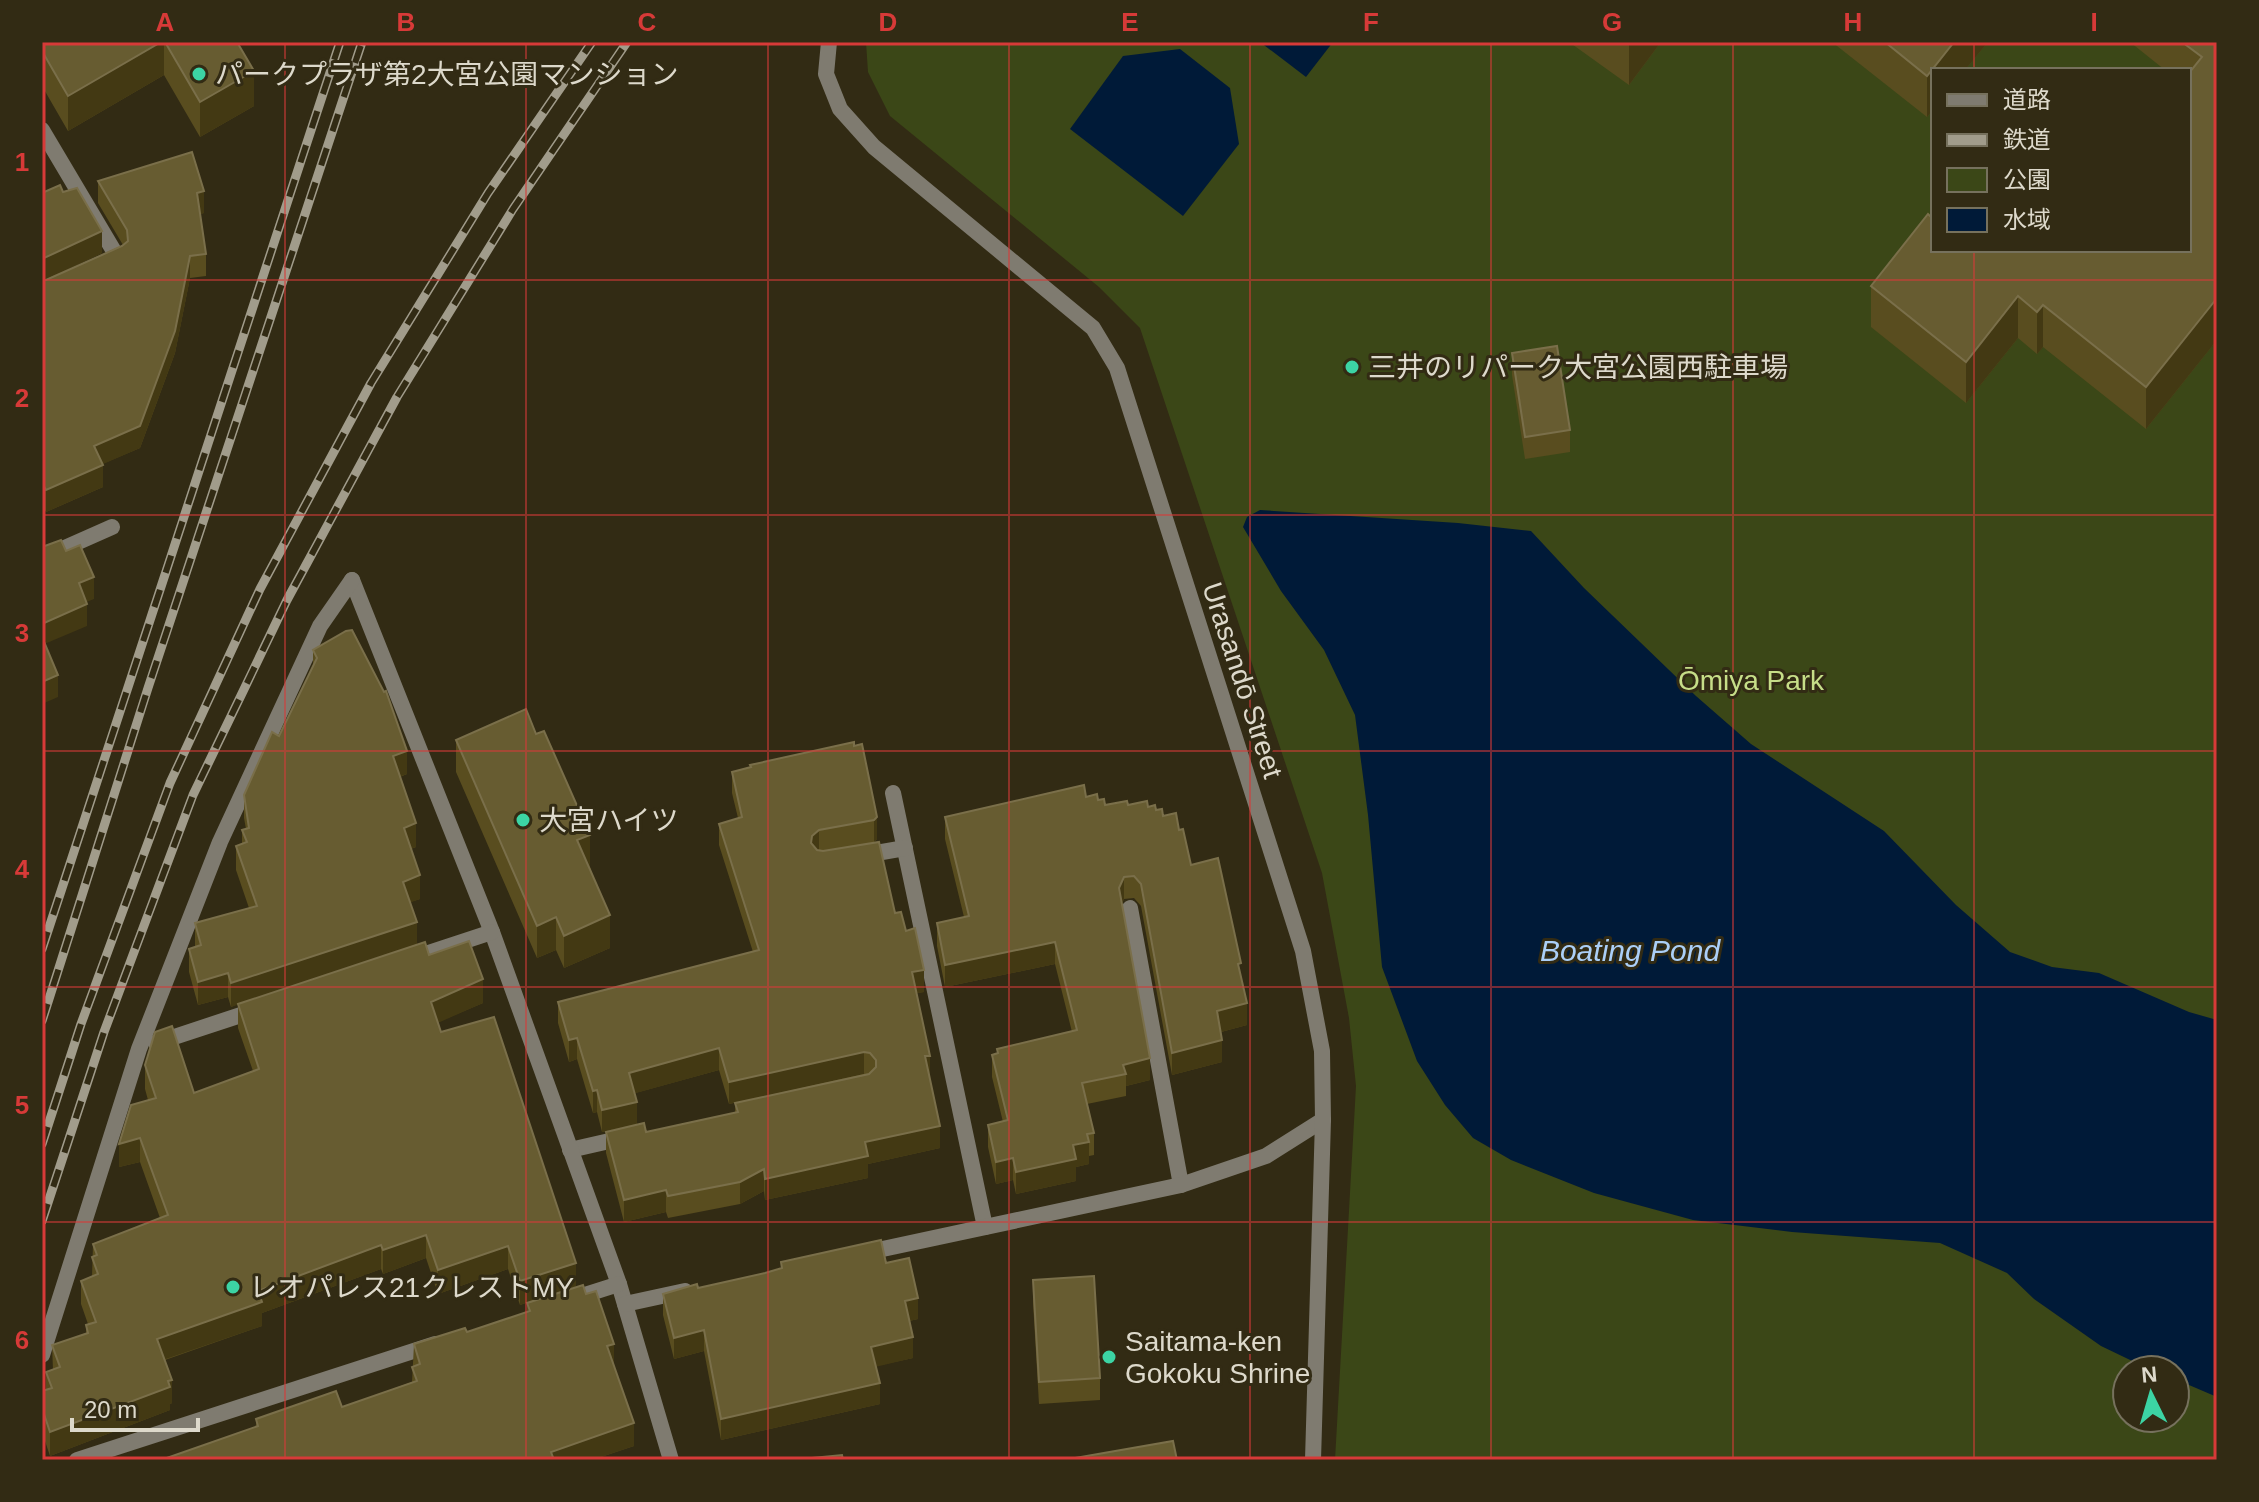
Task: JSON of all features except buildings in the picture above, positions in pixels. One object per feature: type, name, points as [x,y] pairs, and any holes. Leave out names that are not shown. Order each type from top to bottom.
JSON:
[{"type":"street","name":"Urasandō Street","points":[[829,42],[826,74],[840,109],[874,147],[1093,328],[1117,368],[1303,951],[1322,1051],[1324,1164],[1313,1460]]},
{"type":"street","points":[[42,130],[118,258],[93,269]]},
{"type":"street","points":[[42,558],[112,527]]},
{"type":"street","points":[[42,1355],[139,1049],[220,842],[320,626],[352,580],[492,932],[619,1284],[671,1460]]},
{"type":"street","points":[[893,793],[985,1227]]},
{"type":"street","points":[[836,859],[905,848]]},
{"type":"street","points":[[1130,908],[1181,1185]]},
{"type":"street","points":[[389,966],[492,932]]},
{"type":"street","points":[[139,1049],[271,1005]]},
{"type":"street","points":[[844,1257],[1181,1185],[1266,1156],[1323,1120]]},
{"type":"street","points":[[570,1150],[648,1133]]},
{"type":"street","points":[[566,1301],[619,1284]]},
{"type":"street","points":[[625,1304],[703,1287]]},
{"type":"street","points":[[77,1460],[448,1340]]},
{"type":"green space","name":"Ōmiya Park","points":[[866,42],[2217,42],[2217,1460],[1335,1460],[1356,1086],[1349,1018],[1322,873],[1140,328],[1099,287],[890,116],[868,72]]},
{"type":"water","points":[[1260,42],[1333,42],[1306,77]]},
{"type":"water","points":[[1180,49],[1230,88],[1239,144],[1183,216],[1070,129],[1123,56]]},
{"type":"water","name":"Boating Pond","points":[[1260,510],[1531,531],[1584,588],[1696,696],[1751,744],[1884,831],[1956,905],[2010,952],[2052,967],[2099,973],[2189,1012],[2217,1020],[2217,1397],[2191,1386],[2191,1354],[2118,1354],[2101,1346],[2034,1299],[2007,1273],[1940,1243],[1792,1232],[1693,1220],[1594,1193],[1511,1160],[1473,1138],[1445,1105],[1417,1061],[1382,967],[1355,715],[1324,650],[1281,591],[1243,527],[1247,517]]},
{"type":"railway","points":[[42,949],[340,42]]},
{"type":"railway","points":[[42,1021],[148,688],[362,42]]},
{"type":"railway","points":[[42,1144],[81,1024],[170,783],[260,589],[371,383],[488,193],[592,42]]},
{"type":"railway","points":[[42,1221],[104,1032],[193,795],[287,600],[397,397],[513,209],[627,42]]},
{"type":"place","name":"パークプラザ第2大宮公園マンション","points":[[199,74]]},
{"type":"place","name":"三井のリパーク大宮公園西駐車場","points":[[1352,367]]},
{"type":"place","name":"大宮ハイツ","points":[[523,820]]},
{"type":"place","name":"レオパレス21クレストMY","points":[[233,1287]]},
{"type":"place","name":"Saitama-ken Gokoku Shrine","points":[[1109,1357]]}]
